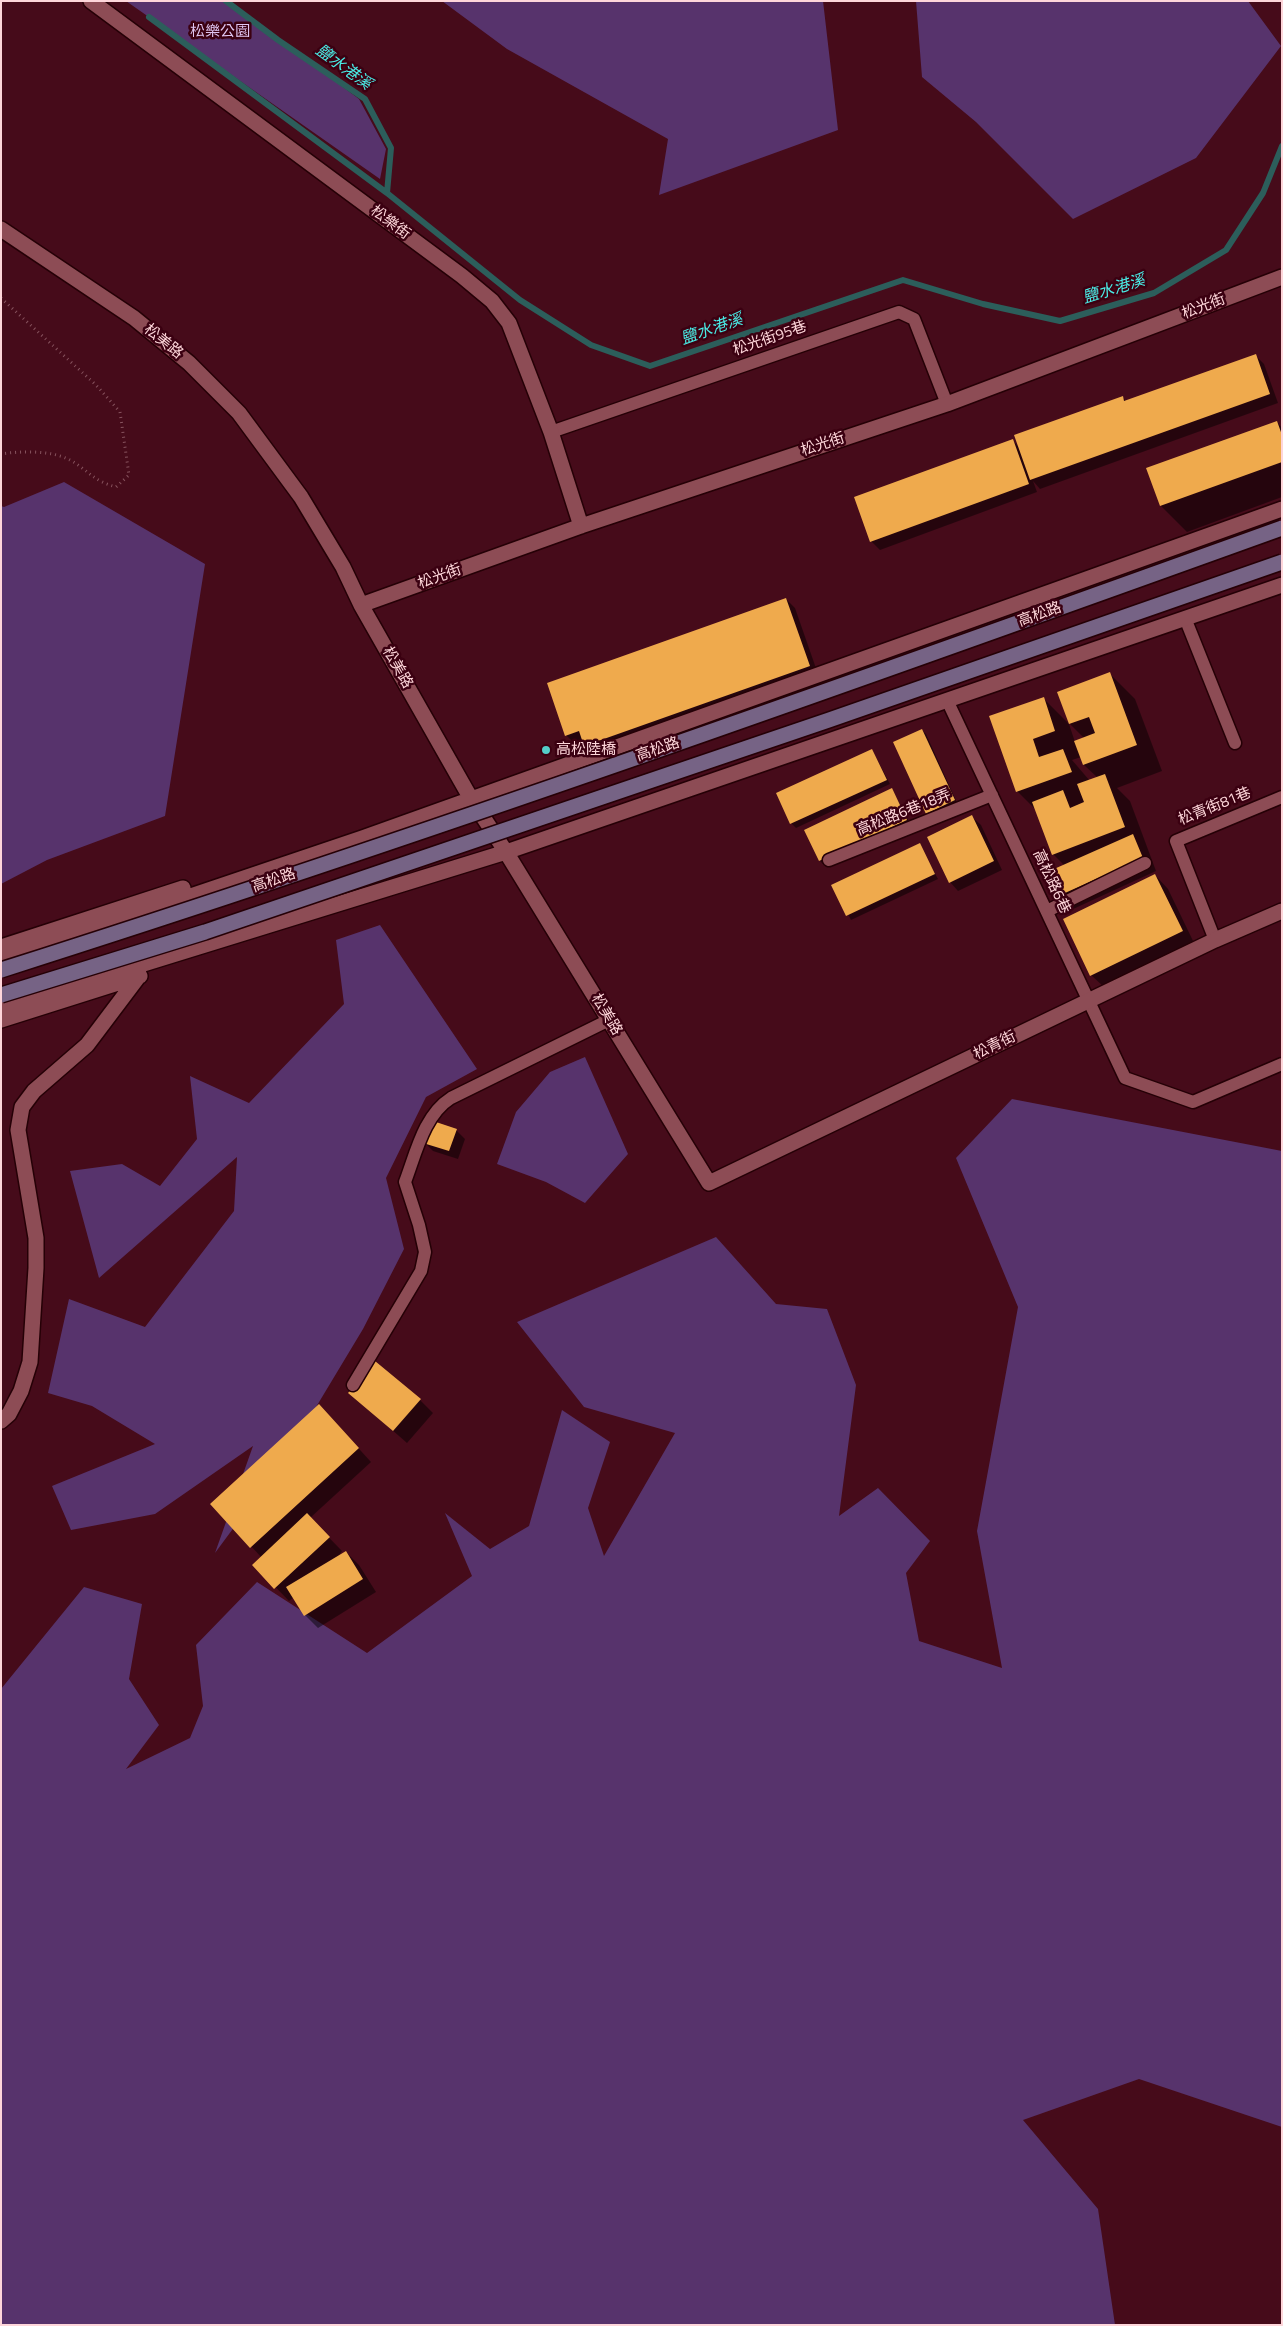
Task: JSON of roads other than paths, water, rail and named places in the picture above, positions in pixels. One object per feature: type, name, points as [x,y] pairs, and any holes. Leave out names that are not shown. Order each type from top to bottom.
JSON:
[{"type":"street","name":"松樂街","points":[[91,1],[462,276],[492,301],[509,323],[550,432],[581,526]]},
{"type":"street","name":"松美路","points":[[1,229],[134,318],[189,363],[239,414],[301,497],[343,567],[361,605],[470,797],[506,852],[709,1183]]},
{"type":"street","name":"松光街","points":[[361,605],[581,526],[947,404],[1282,277]]},
{"type":"street","name":"高松路","points":[[1,960],[343,845],[470,797],[1282,509]]},
{"type":"street","name":"高松路","points":[[1,970],[149,923],[819,695],[1282,528]]},
{"type":"street","name":"高松路","points":[[1,995],[204,932],[829,720],[1282,562]]},
{"type":"street","points":[[1,1008],[506,852],[1282,584]]},
{"type":"street","name":"高松路","points":[[1,947],[324,841],[362,838]]},
{"type":"street","points":[[1,1020],[350,909],[382,890]]},
{"type":"street","name":"松青街","points":[[709,1183],[1215,940],[1282,911]]},
{"type":"street","points":[[1,1421],[9,1414],[21,1391],[30,1362],[36,1238],[18,1130],[22,1107],[34,1092],[87,1045],[139,976]]},
{"type":"lane","name":"松光街95巷","points":[[550,432],[899,312],[914,319],[947,404]]},
{"type":"lane","points":[[1186,618],[1235,743]]},
{"type":"lane","name":"高松路6巷","points":[[947,700],[1125,1078],[1193,1102],[1282,1064]]},
{"type":"lane","name":"高松路6巷18弄","points":[[829,860],[992,795]]},
{"type":"lane","name":"松青街81巷","points":[[1215,940],[1176,841],[1282,797]]},
{"type":"lane","points":[[1047,912],[1145,863]]},
{"type":"lane","points":[[353,1385],[420,1271],[425,1252],[419,1225],[404,1182],[431,1117],[439,1106],[451,1098],[609,1020]]},
{"type":"waterway","name":"鹽水港溪","points":[[226,1],[278,40],[365,99],[391,148],[387,193],[520,300],[591,345],[650,366],[903,280],[983,304],[1060,321],[1154,293],[1226,250],[1263,193],[1282,146]]},
{"type":"waterway","points":[[149,17],[387,193]]},
{"type":"place","name":"高松陸橋","points":[[546,750]]},
{"type":"park label","name":"松樂公園","points":[[220,32]]}]
